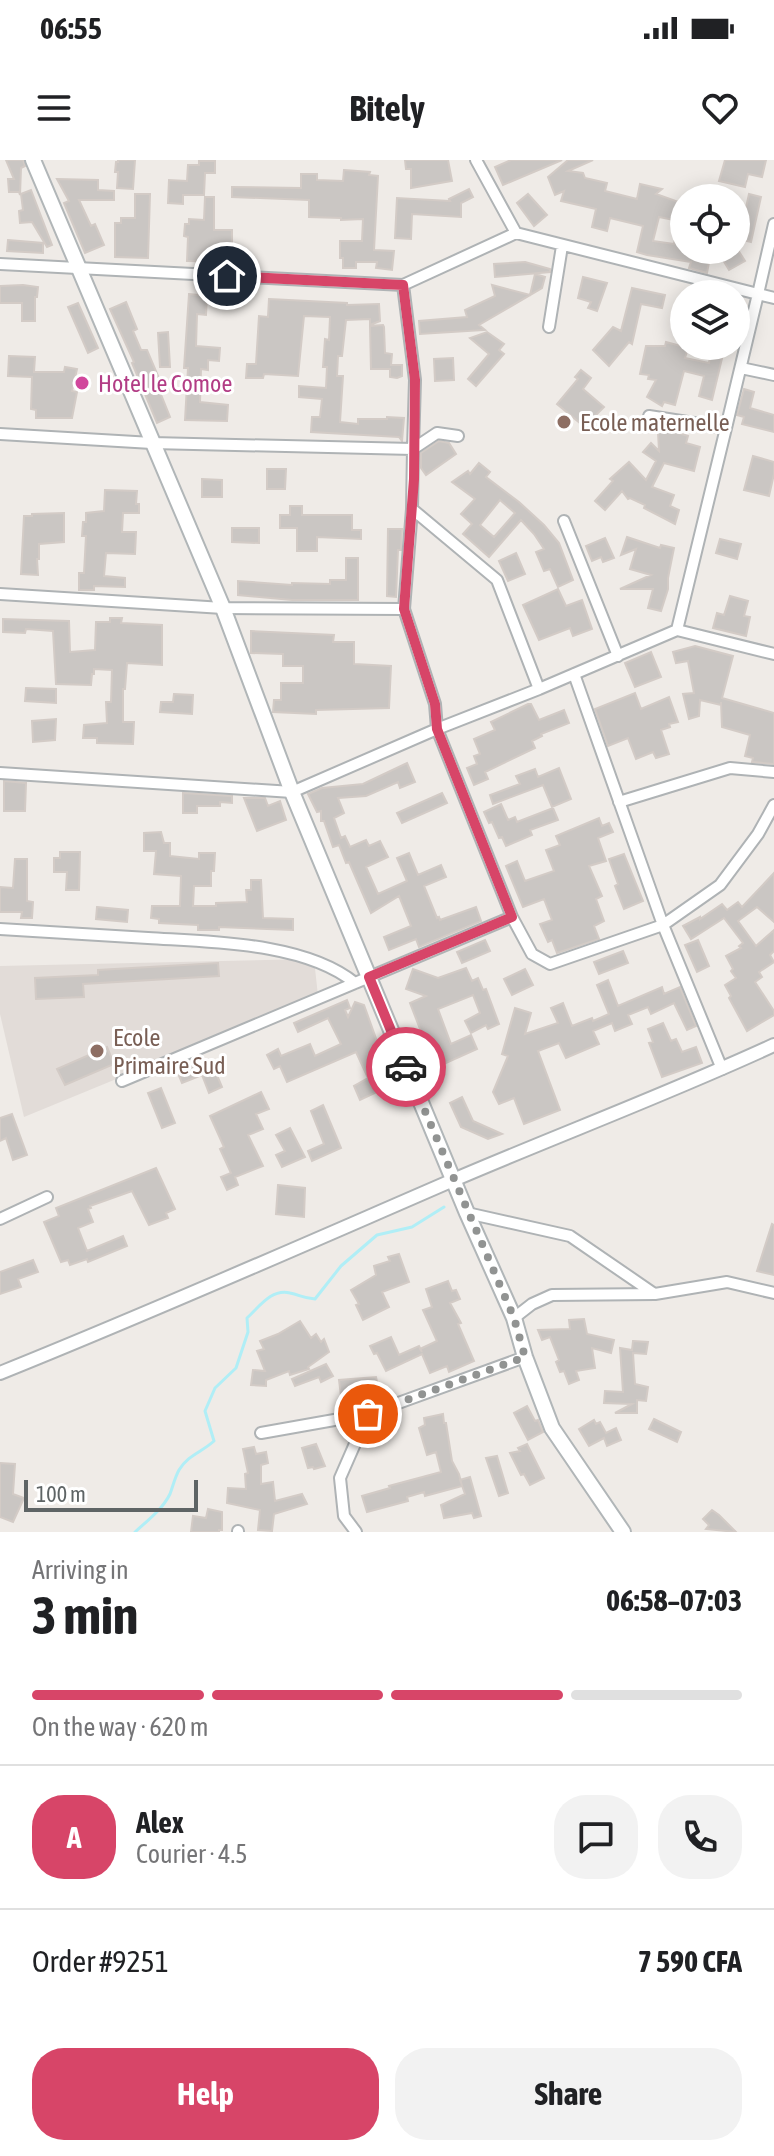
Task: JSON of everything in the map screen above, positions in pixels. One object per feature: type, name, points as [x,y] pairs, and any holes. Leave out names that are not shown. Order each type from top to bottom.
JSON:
[{"type":"main road","points":[[33,160],[223,608],[362,980],[514,1318],[552,1428],[623,1532]]},
{"type":"street","points":[[476,160],[516,233]]},
{"type":"street","points":[[677,630],[774,224]]},
{"type":"street","points":[[0,264],[403,285],[516,233],[774,298]]},
{"type":"street","points":[[549,327],[562,246]]},
{"type":"street","points":[[403,285],[415,380],[412,509],[404,609],[435,704],[437,729],[512,917],[532,954],[550,964],[663,925],[720,885],[758,834],[774,805]]},
{"type":"street","points":[[741,368],[774,375]]},
{"type":"street","points":[[649,416],[726,428]]},
{"type":"street","points":[[0,434],[152,443],[413,449],[437,433],[458,436]]},
{"type":"street","points":[[412,509],[497,580],[539,689]]},
{"type":"street","points":[[564,521],[618,656]]},
{"type":"street","points":[[0,594],[223,608],[404,609]]},
{"type":"street","points":[[0,773],[292,792],[677,630],[774,654]]},
{"type":"street","points":[[574,674],[663,925],[722,1069]]},
{"type":"street","points":[[619,802],[730,768],[774,772]]},
{"type":"street","points":[[122,1081],[512,917]]},
{"type":"street","points":[[0,929],[233,943],[292,954],[362,980]]},
{"type":"street","points":[[0,1373],[774,1045]]},
{"type":"street","points":[[0,1219],[47,1197]]},
{"type":"street","points":[[467,1213],[570,1236],[655,1294]]},
{"type":"street","points":[[514,1318],[532,1304],[552,1295],[655,1294],[727,1282],[774,1293]]},
{"type":"street","points":[[261,1433],[368,1414],[525,1357]]},
{"type":"street","points":[[356,1532],[344,1516],[340,1478],[368,1414]]},
{"type":"shaded area","name":"Ecole Primaire Sud","points":[[314,959],[318,996],[24,1117],[0,1014],[0,966]]},
{"type":"building","points":[[6,160],[23,160],[25,166],[21,168],[20,195],[19,192],[9,192],[8,179],[14,179]]},
{"type":"building","points":[[118,160],[135,160],[133,189],[117,188],[118,172],[115,172]]},
{"type":"building","points":[[405,160],[448,160],[452,181],[411,188],[411,169],[406,169]]},
{"type":"building","points":[[511,160],[562,160],[503,185],[495,167]]},
{"type":"building","points":[[568,160],[593,160],[568,171],[583,173],[585,178],[607,183],[605,191],[637,199],[640,184],[662,189],[656,194],[670,199],[670,219],[659,217],[653,241],[670,243],[670,259],[637,252],[643,226],[610,218],[607,231],[592,227],[596,209],[561,201],[564,191],[555,195],[548,177]]},
{"type":"building","points":[[725,160],[766,160],[762,177],[748,174],[746,184],[719,181]]},
{"type":"building","points":[[199,161],[215,161],[215,173],[205,173],[204,195],[183,195],[183,204],[168,203],[169,180],[187,181],[188,165],[199,165]]},
{"type":"building","points":[[344,170],[370,172],[369,175],[378,176],[374,250],[394,251],[392,270],[376,268],[377,262],[356,262],[356,268],[343,268],[340,241],[362,241],[363,219],[309,217],[309,200],[232,197],[232,187],[301,188],[301,174],[317,174],[317,180],[343,181]]},
{"type":"building","points":[[57,179],[98,180],[98,190],[114,191],[114,200],[79,200],[104,245],[85,253],[64,203],[69,201]]},
{"type":"building","points":[[469,189],[473,197],[461,203],[461,217],[412,214],[411,239],[395,238],[397,198],[450,201]]},
{"type":"building","points":[[31,190],[52,245],[47,247],[32,222],[20,223],[19,211],[23,210],[21,194]]},
{"type":"building","points":[[135,194],[150,194],[148,258],[115,257],[115,223],[121,223],[121,218],[135,218]]},
{"type":"building","points":[[528,194],[547,215],[534,226],[517,203]]},
{"type":"building","points":[[750,194],[761,197],[750,242]]},
{"type":"building","points":[[205,197],[214,197],[214,230],[232,230],[232,262],[187,261],[185,224],[189,224],[189,219],[204,220]]},
{"type":"building","points":[[8,240],[43,243],[43,253],[7,251]]},
{"type":"building","points":[[525,262],[550,269],[550,272],[495,277],[494,264]]},
{"type":"building","points":[[690,264],[709,264],[707,273],[689,268]]},
{"type":"building","points":[[725,264],[740,264],[729,270]]},
{"type":"building","points":[[535,274],[545,277],[542,288],[479,325],[485,330],[420,334],[419,321],[467,317],[465,310],[495,296],[492,285],[530,295]]},
{"type":"building","points":[[583,277],[607,283],[597,311],[588,308],[591,302],[578,298]]},
{"type":"building","points":[[0,286],[38,287],[35,321],[22,321],[22,303],[0,303]]},
{"type":"building","points":[[632,288],[665,295],[662,308],[641,304],[632,344],[629,342],[609,366],[593,350],[613,327],[621,331]]},
{"type":"building","points":[[189,294],[207,296],[206,315],[197,314],[196,346],[220,348],[219,361],[208,360],[208,370],[201,369],[200,402],[228,405],[227,421],[185,420],[188,368],[184,368]]},
{"type":"building","points":[[269,299],[347,305],[379,304],[380,321],[370,325],[370,319],[346,320],[342,356],[338,356],[337,376],[343,376],[340,422],[358,424],[358,419],[404,418],[402,441],[399,437],[311,432],[312,417],[320,417],[322,399],[299,397],[299,386],[326,388],[327,367],[323,367],[330,317],[304,316],[298,376],[264,374],[263,378],[246,378],[247,364],[256,364],[259,316],[268,317]]},
{"type":"building","points":[[126,302],[137,329],[133,331],[141,350],[147,350],[164,390],[160,392],[170,417],[157,423],[110,309]]},
{"type":"building","points":[[78,303],[98,348],[88,353],[68,307]]},
{"type":"building","points":[[383,325],[385,353],[392,354],[391,365],[402,365],[402,376],[397,378],[390,377],[390,369],[371,369],[370,326]]},
{"type":"building","points":[[168,332],[170,367],[160,367],[158,333]]},
{"type":"building","points":[[487,332],[504,344],[499,350],[504,354],[476,386],[468,379],[489,354],[470,338]]},
{"type":"building","points":[[666,342],[670,343],[670,360],[709,363],[710,360],[722,360],[712,400],[699,396],[704,376],[684,371],[675,405],[664,402],[662,406],[647,397],[656,380],[640,374],[646,346],[665,346]]},
{"type":"building","points":[[9,356],[35,357],[34,372],[64,372],[65,367],[77,369],[72,391],[77,392],[72,418],[36,418],[36,410],[31,409],[32,377],[8,376]]},
{"type":"building","points":[[453,358],[454,380],[435,381],[434,359]]},
{"type":"building","points":[[581,370],[591,378],[583,389],[604,407],[586,428],[557,404],[578,379],[575,377]]},
{"type":"building","points":[[744,389],[754,392],[750,408],[774,415],[774,432],[742,424],[744,417],[737,415]]},
{"type":"building","points":[[672,431],[688,436],[686,443],[700,447],[694,471],[664,463],[652,487],[674,495],[670,506],[679,510],[675,524],[644,508],[645,505],[628,499],[622,491],[605,510],[595,501],[613,481],[610,479],[629,462],[646,480],[656,461],[643,452],[651,443],[659,451],[658,432]]},
{"type":"building","points":[[439,441],[449,443],[456,454],[426,475],[421,468],[421,453]]},
{"type":"building","points":[[753,456],[774,462],[769,496],[744,490]]},
{"type":"building","points":[[479,463],[490,472],[486,477],[544,525],[559,543],[573,580],[558,587],[550,569],[544,571],[536,552],[544,549],[521,520],[489,557],[463,534],[472,524],[461,514],[475,499],[452,482],[468,471],[470,474]],"holes":[[[500,500],[515,513],[494,537],[480,525]]]},
{"type":"building","points":[[267,469],[286,469],[285,489],[267,489]]},
{"type":"building","points":[[202,479],[222,480],[222,497],[202,497]]},
{"type":"building","points":[[105,490],[137,491],[139,513],[123,513],[122,532],[136,532],[135,554],[106,553],[104,576],[125,578],[125,587],[94,586],[94,590],[79,590],[79,573],[84,573],[86,536],[82,536],[83,522],[86,522],[86,513],[104,511]]},
{"type":"building","points":[[290,506],[302,506],[302,515],[352,515],[352,530],[361,530],[361,539],[317,537],[317,551],[297,551],[297,528],[280,528],[280,515],[290,515]]},
{"type":"building","points":[[64,513],[64,542],[39,544],[38,575],[21,574],[24,516]]},
{"type":"building","points":[[232,528],[259,528],[259,543],[232,542]]},
{"type":"building","points":[[388,529],[402,529],[396,597],[387,596]]},
{"type":"building","points":[[627,537],[660,548],[661,545],[674,548],[668,589],[661,611],[648,608],[653,589],[620,589],[651,575],[630,569],[636,549],[621,555]]},
{"type":"building","points":[[605,538],[614,558],[603,562],[601,557],[592,561],[586,546]]},
{"type":"building","points":[[720,539],[741,544],[737,559],[716,553]]},
{"type":"building","points":[[516,553],[525,574],[508,581],[499,561]]},
{"type":"building","points":[[346,558],[358,558],[358,600],[292,600],[238,595],[238,581],[292,585],[330,584],[330,580],[346,580]]},
{"type":"building","points":[[558,589],[566,606],[582,600],[592,629],[573,636],[570,628],[539,640],[523,605]]},
{"type":"building","points":[[730,596],[748,601],[744,616],[750,617],[746,636],[713,628],[717,613],[724,615]]},
{"type":"building","points":[[110,618],[122,618],[121,623],[162,625],[162,665],[127,663],[123,722],[134,722],[133,744],[97,743],[97,738],[83,738],[84,725],[107,723],[106,702],[111,702],[112,670],[94,669],[91,685],[56,684],[53,631],[26,629],[25,633],[3,632],[3,619],[69,621],[70,652],[95,650],[96,622],[110,622]]},
{"type":"building","points":[[251,631],[334,635],[333,642],[354,642],[354,664],[391,666],[389,708],[316,710],[316,714],[273,712],[274,700],[281,700],[281,683],[303,683],[303,666],[283,666],[283,654],[251,653]]},
{"type":"building","points":[[695,646],[733,656],[722,698],[774,713],[774,764],[752,762],[753,758],[745,756],[750,735],[722,727],[721,702],[721,705],[700,700],[699,716],[689,719],[683,694],[694,693],[688,661],[676,663],[673,652]]},
{"type":"building","points":[[651,652],[661,677],[635,687],[625,663]]},
{"type":"building","points":[[26,688],[56,689],[56,703],[25,701]]},
{"type":"building","points":[[635,693],[641,709],[669,697],[678,722],[661,730],[669,754],[656,758],[653,752],[636,759],[628,738],[608,746],[595,709]]},
{"type":"building","points":[[174,694],[193,695],[192,714],[160,712],[161,702],[173,702]]},
{"type":"building","points":[[531,704],[539,720],[564,710],[569,723],[541,734],[532,741],[535,748],[485,772],[488,779],[474,785],[467,768],[477,764],[474,756],[480,754],[474,739],[495,730],[491,722]]},
{"type":"building","points":[[56,719],[55,740],[33,742],[32,721]]},
{"type":"building","points":[[407,763],[415,782],[400,788],[398,782],[366,796],[338,798],[344,813],[334,818],[341,838],[345,836],[350,847],[366,840],[369,846],[380,841],[388,857],[366,867],[378,894],[407,881],[397,858],[409,853],[418,875],[441,865],[446,877],[424,886],[437,918],[440,920],[476,907],[481,921],[419,947],[416,939],[389,950],[384,937],[411,926],[399,896],[371,913],[349,862],[346,863],[339,845],[333,847],[324,821],[321,821],[321,811],[317,812],[308,794],[322,788],[363,784]]},
{"type":"building","points":[[559,768],[571,799],[552,807],[543,785],[493,804],[490,795],[520,784],[516,776],[535,769],[538,777]]},
{"type":"building","points":[[4,781],[26,783],[25,811],[4,811]]},
{"type":"building","points":[[183,793],[232,796],[232,803],[197,806],[197,813],[183,813]]},
{"type":"building","points":[[442,793],[447,803],[402,823],[397,813]]},
{"type":"building","points":[[244,798],[265,798],[268,806],[280,801],[286,820],[257,831]]},
{"type":"building","points":[[501,804],[508,820],[515,817],[517,822],[553,808],[558,820],[530,830],[532,835],[506,846],[484,812]]},
{"type":"building","points":[[599,818],[602,826],[609,823],[613,832],[598,838],[606,861],[589,866],[602,896],[596,899],[604,921],[594,926],[599,939],[557,953],[540,924],[552,920],[544,899],[523,907],[506,866],[517,861],[525,881],[554,871],[546,850],[560,845],[556,836]]},
{"type":"building","points":[[161,832],[164,843],[170,843],[170,856],[199,859],[199,853],[215,853],[211,886],[194,886],[193,906],[247,902],[246,890],[251,890],[251,880],[261,880],[263,918],[293,919],[293,930],[219,927],[219,930],[198,930],[198,925],[159,923],[159,919],[151,918],[152,906],[180,906],[181,876],[154,874],[156,851],[144,851],[144,833]]},
{"type":"building","points":[[60,852],[80,852],[79,890],[66,890],[67,872],[54,872],[54,858],[60,858]]},
{"type":"building","points":[[624,854],[643,901],[624,909],[609,859]]},
{"type":"building","points":[[15,859],[27,859],[27,901],[33,902],[32,918],[21,918],[22,912],[0,912],[0,887],[13,888]]},
{"type":"building","points":[[774,873],[774,922],[757,907],[738,921],[756,946],[774,930],[774,951],[770,955],[774,962],[759,972],[762,977],[755,982],[774,1015],[747,1031],[725,985],[736,978],[726,956],[741,948],[739,946],[743,943],[724,918],[691,939],[683,926],[722,904],[727,910],[738,902],[742,907]]},
{"type":"building","points":[[97,907],[128,910],[127,922],[96,919]]},
{"type":"building","points":[[485,940],[490,951],[462,963],[457,952]]},
{"type":"building","points":[[698,940],[709,966],[697,972],[685,945]]},
{"type":"building","points":[[623,951],[628,963],[599,974],[594,962]]},
{"type":"building","points":[[218,963],[219,976],[83,984],[84,997],[36,999],[35,978],[98,975],[98,970]]},
{"type":"building","points":[[466,968],[472,981],[478,978],[483,990],[486,989],[499,1024],[488,1029],[486,1025],[471,1033],[465,1021],[480,1013],[473,995],[438,1009],[451,1044],[471,1035],[477,1049],[435,1068],[410,1003],[426,996],[406,989],[413,969],[438,978]]},
{"type":"building","points":[[525,969],[533,985],[512,995],[504,979]]},
{"type":"building","points":[[608,980],[618,1006],[662,987],[664,994],[680,987],[696,1026],[687,1030],[674,1003],[651,1014],[648,1007],[628,1015],[632,1024],[615,1031],[612,1023],[593,1031],[599,1044],[566,1058],[559,1043],[538,1051],[560,1110],[524,1124],[514,1098],[499,1104],[493,1092],[508,1056],[502,1054],[515,1008],[531,1013],[525,1034],[558,1023],[551,1008],[563,1003],[572,1026],[592,1018],[593,1021],[609,1014],[597,985]]},
{"type":"building","points":[[347,1000],[350,1008],[345,1010],[348,1017],[355,1002],[364,1005],[396,1083],[360,1100],[354,1086],[368,1078],[356,1052],[287,1082],[280,1066],[274,1069],[267,1055],[278,1049],[281,1056],[310,1044],[315,1056],[341,1044],[328,1018],[298,1032],[294,1023]]},
{"type":"building","points":[[663,1023],[671,1041],[676,1039],[682,1052],[696,1047],[702,1063],[662,1077],[649,1043],[653,1042],[648,1029]]},
{"type":"building","points":[[107,1047],[114,1064],[65,1085],[57,1069]]},
{"type":"building","points":[[211,1061],[222,1087],[209,1093],[202,1075],[182,1083],[177,1071]]},
{"type":"building","points":[[161,1088],[175,1123],[162,1128],[148,1093]]},
{"type":"building","points":[[261,1092],[269,1109],[256,1114],[263,1129],[248,1135],[263,1166],[235,1177],[238,1185],[227,1190],[221,1177],[231,1173],[220,1149],[224,1147],[210,1116]]},
{"type":"building","points":[[462,1097],[473,1121],[502,1134],[488,1139],[461,1127],[450,1103]]},
{"type":"building","points":[[323,1105],[341,1148],[312,1161],[308,1151],[324,1144],[311,1111]]},
{"type":"building","points":[[12,1114],[27,1155],[13,1160],[6,1138],[0,1141],[0,1118]]},
{"type":"building","points":[[290,1128],[305,1157],[282,1167],[276,1155],[285,1151],[276,1135]]},
{"type":"building","points":[[156,1168],[175,1209],[166,1213],[168,1218],[149,1225],[132,1191],[90,1206],[88,1209],[93,1222],[78,1228],[87,1251],[123,1236],[127,1246],[88,1262],[87,1259],[70,1265],[68,1260],[61,1262],[44,1222],[59,1216],[56,1208]]},
{"type":"building","points":[[278,1185],[305,1188],[304,1217],[276,1214]]},
{"type":"building","points":[[774,1225],[774,1275],[757,1271]]},
{"type":"building","points":[[399,1254],[409,1282],[382,1292],[389,1307],[363,1320],[351,1290],[376,1275],[374,1266],[390,1261],[388,1257]]},
{"type":"building","points":[[33,1260],[38,1272],[18,1279],[21,1287],[0,1294],[0,1272]]},
{"type":"building","points":[[448,1281],[460,1299],[450,1303],[461,1323],[458,1324],[474,1361],[449,1372],[447,1366],[430,1373],[422,1354],[386,1371],[370,1346],[391,1337],[399,1355],[419,1346],[420,1349],[437,1341],[423,1310],[432,1307],[426,1289]]},
{"type":"building","points":[[584,1319],[587,1334],[614,1340],[611,1353],[592,1348],[595,1368],[576,1371],[579,1380],[569,1384],[564,1371],[560,1372],[550,1337],[542,1340],[538,1330],[570,1329],[569,1320]]},
{"type":"building","points":[[300,1321],[311,1338],[316,1334],[321,1342],[324,1339],[329,1352],[309,1369],[290,1375],[289,1371],[266,1380],[266,1386],[251,1385],[253,1370],[265,1371],[257,1351],[264,1349],[260,1341]]},
{"type":"building","points":[[633,1341],[648,1342],[646,1354],[633,1353],[635,1384],[648,1387],[646,1401],[637,1400],[637,1413],[615,1413],[632,1404],[604,1403],[605,1391],[623,1392],[620,1348],[632,1350]]},
{"type":"building","points":[[326,1364],[333,1376],[321,1382],[319,1377],[295,1386],[292,1379]]},
{"type":"building","points":[[376,1377],[371,1398],[353,1392],[355,1402],[342,1404],[339,1380]]},
{"type":"building","points":[[527,1406],[543,1432],[528,1440],[514,1413]]},
{"type":"building","points":[[443,1414],[452,1461],[462,1486],[425,1496],[424,1492],[407,1497],[408,1501],[367,1512],[362,1496],[441,1472],[436,1452],[427,1455],[419,1428],[425,1425],[424,1418]]},
{"type":"building","points":[[654,1419],[681,1432],[677,1442],[649,1429]]},
{"type":"building","points":[[594,1420],[596,1424],[600,1422],[606,1433],[616,1428],[621,1440],[607,1446],[604,1438],[589,1446],[579,1429]]},
{"type":"building","points":[[316,1444],[325,1466],[308,1468],[302,1448]]},
{"type":"building","points":[[527,1444],[544,1478],[530,1485],[510,1453],[520,1451],[518,1448]]},
{"type":"building","points":[[254,1447],[256,1454],[266,1452],[268,1463],[261,1465],[261,1484],[273,1482],[275,1501],[302,1494],[307,1504],[274,1514],[272,1531],[258,1530],[260,1510],[227,1503],[228,1488],[246,1489],[245,1474],[248,1473],[243,1449]]},
{"type":"building","points":[[497,1456],[508,1493],[499,1496],[486,1458]]},
{"type":"building","points":[[0,1463],[15,1464],[13,1494],[24,1498],[13,1522],[0,1517]]},
{"type":"building","points":[[470,1477],[481,1516],[474,1518],[472,1513],[444,1518],[441,1505],[465,1494],[460,1480]]},
{"type":"building","points":[[208,1509],[222,1512],[222,1530],[191,1532],[193,1516],[206,1518]]},
{"type":"building","points":[[712,1510],[736,1532],[706,1529],[709,1525],[703,1519]]},
{"type":"waterway","points":[[135,1532],[167,1500],[183,1465],[214,1441],[205,1411],[215,1388],[236,1368],[248,1332],[247,1318],[277,1293],[315,1299],[341,1266],[377,1235],[412,1227],[444,1207]]},
{"type":"way so far","points":[[368,1414],[525,1357],[514,1318],[406,1067]]},
{"type":"place","name":"Hotel le Comoe","points":[[82,383]]},
{"type":"place","name":"Ecole maternelle","points":[[564,422]]},
{"type":"place","name":"Ecole Primaire Sud","points":[[97,1051]]},
{"type":"route","points":[[227,276],[403,285],[415,380],[414,479],[404,609],[435,704],[437,729],[512,917],[369,977],[406,1067]]}]
